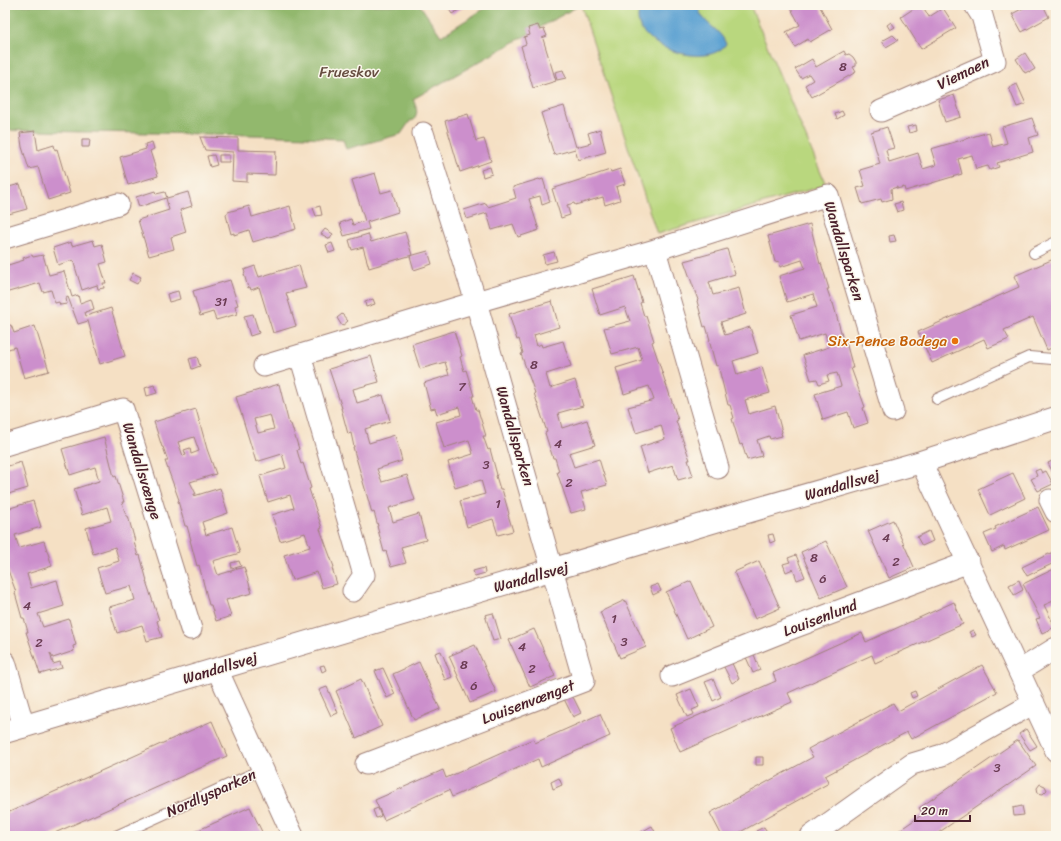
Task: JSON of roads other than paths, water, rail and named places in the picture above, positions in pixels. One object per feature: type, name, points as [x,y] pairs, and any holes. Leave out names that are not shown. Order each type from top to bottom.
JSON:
[{"type":"street","name":"Viemaen","points":[[881,111],[995,61],[982,16],[975,5]]},
{"type":"street","name":"Wandallsparken","points":[[423,133],[476,302],[553,570]]},
{"type":"street","name":"Wandallsparken","points":[[264,366],[655,250],[828,195],[893,411]]},
{"type":"street","points":[[5,238],[118,204]]},
{"type":"street","points":[[655,250],[718,468]]},
{"type":"street","points":[[300,355],[364,575],[353,591]]},
{"type":"street","name":"Wandallsvænge","points":[[5,445],[123,409],[191,629]]},
{"type":"street","name":"Wandallsvej","points":[[14,729],[921,462],[1056,418]]},
{"type":"street","points":[[921,462],[1056,751]]},
{"type":"street","name":"Louisenlund","points":[[672,676],[782,632],[969,562]]},
{"type":"street","name":"Louisenvænget","points":[[366,764],[584,681],[553,570]]},
{"type":"street","points":[[1019,671],[1056,648]]},
{"type":"street","points":[[5,662],[14,729]]},
{"type":"street","name":"Nordlysparken","points":[[217,669],[293,836]]},
{"type":"street","points":[[811,836],[912,764],[942,755],[1034,703]]},
{"type":"lane","points":[[1034,253],[1056,242]]},
{"type":"lane","points":[[937,399],[1029,357],[1052,359],[1056,357]]},
{"type":"lane","name":"Nordlysparken","points":[[116,836],[263,770]]},
{"type":"water","points":[[643,5],[698,5],[702,17],[719,33],[726,44],[715,52],[700,55],[683,54],[666,48],[652,40],[642,30],[638,18]]},
{"type":"place","name":"Six-Pence Bodega","points":[[955,341]]},
{"type":"park label","name":"Frueskov","points":[[349,72]]}]
